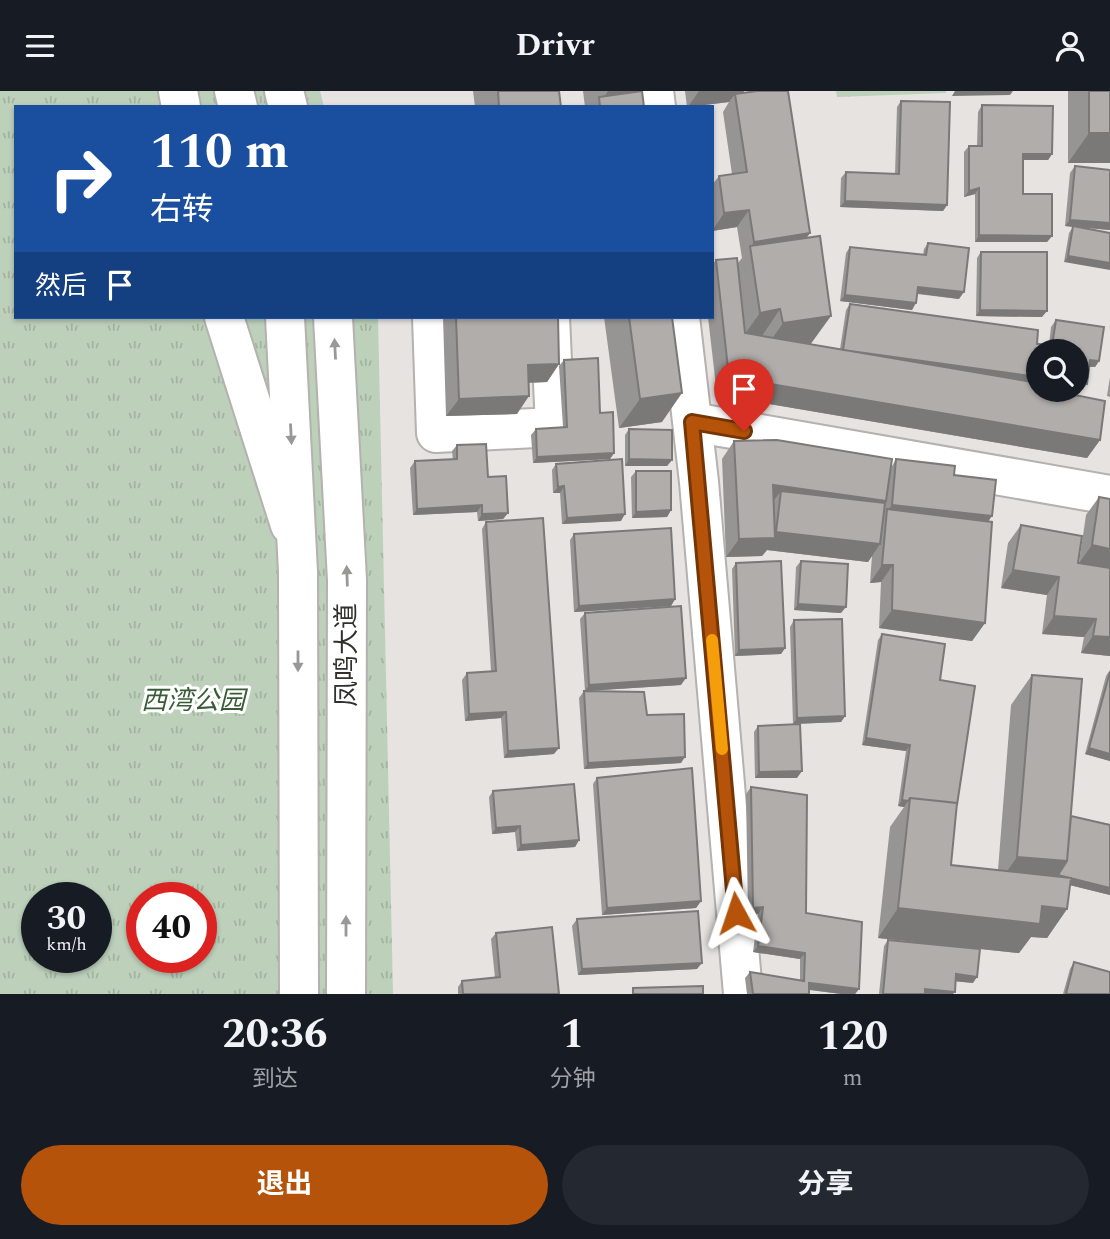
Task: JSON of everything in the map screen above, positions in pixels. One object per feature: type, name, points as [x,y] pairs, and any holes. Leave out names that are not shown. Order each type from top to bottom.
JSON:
[{"type":"main road","points":[[225,319],[296,545]]},
{"type":"main road","name":"凤鸣大道","points":[[285,319],[296,545],[299,994]]},
{"type":"main road","name":"凤鸣大道","points":[[333,319],[347,580],[346,994]]},
{"type":"main road","points":[[432,319],[436,433],[555,427],[550,319]]},
{"type":"main road","points":[[680,319],[692,422],[743,994]]},
{"type":"main road","points":[[692,422],[1110,495]]},
{"type":"green space","name":"西湾公园","points":[[0,91],[320,91],[324,105],[14,105],[14,319],[378,319],[393,994],[0,994]]},
{"type":"green space","points":[[836,91],[946,91],[946,93],[837,97]]},
{"type":"building","points":[[498,91],[559,91],[561,105],[499,105]]},
{"type":"building","points":[[642,91],[644,105],[600,105],[599,97]]},
{"type":"building","points":[[788,91],[810,233],[754,242],[749,210],[724,213],[719,176],[747,172],[735,94]]},
{"type":"building","points":[[1089,91],[1110,91],[1110,133],[1089,133]]},
{"type":"building","points":[[901,101],[950,102],[947,205],[845,201],[846,172],[899,174]]},
{"type":"building","points":[[982,105],[1053,106],[1052,154],[1023,154],[1023,194],[1052,194],[1052,236],[979,235],[979,188],[969,191],[969,146],[982,146]]},
{"type":"building","points":[[1075,166],[1110,170],[1110,223],[1070,220]]},
{"type":"building","points":[[1073,226],[1110,233],[1110,263],[1068,256]]},
{"type":"building","points":[[820,236],[831,316],[783,323],[780,309],[760,313],[750,246]]},
{"type":"building","points":[[928,243],[969,248],[964,292],[918,287],[916,303],[845,295],[850,247],[926,255]]},
{"type":"building","points":[[981,252],[1047,252],[1047,311],[980,310]]},
{"type":"building","points":[[737,258],[745,333],[1026,381],[1026,402],[1089,402],[1089,398],[1105,401],[1100,440],[729,377],[716,260]]},
{"type":"building","points":[[850,304],[1038,330],[1037,339],[1026,339],[1026,375],[843,350]]},
{"type":"building","points":[[456,319],[558,319],[559,364],[528,365],[529,396],[459,399]]},
{"type":"building","points":[[629,319],[672,319],[682,393],[640,399]]},
{"type":"building","points":[[1056,320],[1104,327],[1099,361],[1090,360],[1089,368],[1089,339],[1053,339]]},
{"type":"building","points":[[598,358],[600,413],[613,412],[614,453],[537,457],[536,429],[567,427],[564,360]]},
{"type":"building","points":[[629,429],[672,430],[672,460],[629,459]]},
{"type":"building","points":[[777,440],[892,459],[886,501],[773,485],[775,538],[739,539],[734,441]]},
{"type":"building","points":[[486,444],[488,477],[506,476],[508,513],[482,514],[482,505],[417,509],[415,461],[457,459],[457,445]]},
{"type":"building","points":[[622,459],[625,514],[567,518],[564,486],[558,487],[556,464]]},
{"type":"building","points":[[896,459],[955,466],[954,475],[996,480],[992,516],[892,505]]},
{"type":"building","points":[[636,471],[671,471],[671,510],[636,512]]},
{"type":"building","points":[[781,491],[885,503],[880,544],[776,532]]},
{"type":"building","points":[[1099,497],[1110,499],[1110,549],[1092,545]]},
{"type":"building","points":[[887,509],[992,522],[985,623],[892,610],[893,565],[882,565]]},
{"type":"building","points":[[543,518],[559,748],[508,751],[506,712],[469,714],[467,673],[496,671],[486,522]]},
{"type":"building","points":[[1021,525],[1082,536],[1078,563],[1110,568],[1110,637],[1093,636],[1096,619],[1054,616],[1059,577],[1013,570]]},
{"type":"building","points":[[671,528],[675,599],[579,606],[574,534]]},
{"type":"building","points":[[781,561],[785,648],[739,650],[736,563]]},
{"type":"building","points":[[801,561],[848,564],[846,607],[798,604]]},
{"type":"building","points":[[681,606],[686,678],[589,685],[585,613]]},
{"type":"building","points":[[842,619],[845,716],[797,718],[794,620]]},
{"type":"building","points":[[882,634],[945,644],[940,680],[975,686],[957,805],[910,798],[908,801],[902,800],[910,745],[866,738]]},
{"type":"building","points":[[1110,672],[1110,754],[1089,748]]},
{"type":"building","points":[[1032,675],[1082,679],[1067,861],[1017,857]]},
{"type":"building","points":[[584,691],[644,692],[647,715],[684,714],[685,757],[588,763]]},
{"type":"building","points":[[800,724],[802,771],[759,772],[758,726]]},
{"type":"building","points":[[692,768],[701,901],[607,908],[597,778]]},
{"type":"building","points":[[574,784],[579,840],[521,845],[520,826],[496,828],[493,791]]},
{"type":"building","points":[[751,787],[807,795],[806,913],[862,922],[859,989],[809,983],[809,994],[753,994],[750,972],[804,981],[805,953],[758,946],[763,907],[753,908]]},
{"type":"building","points":[[910,798],[957,803],[951,865],[1071,878],[1067,909],[1042,906],[1040,924],[898,908]]},
{"type":"building","points":[[1071,816],[1110,825],[1110,888],[1058,875],[1067,861]]},
{"type":"building","points":[[698,911],[702,963],[582,969],[577,919]]},
{"type":"building","points":[[552,927],[559,994],[463,994],[462,981],[500,977],[496,933]]},
{"type":"building","points":[[888,940],[980,949],[977,977],[956,974],[955,992],[925,989],[925,994],[883,994]]},
{"type":"building","points":[[1074,962],[1110,972],[1110,994],[1066,994]]},
{"type":"building","points":[[703,986],[703,994],[633,994],[633,988]]},
{"type":"slow traffic","points":[[712,640],[722,749]]},
{"type":"route","points":[[736,913],[692,422],[744,431]]}]
